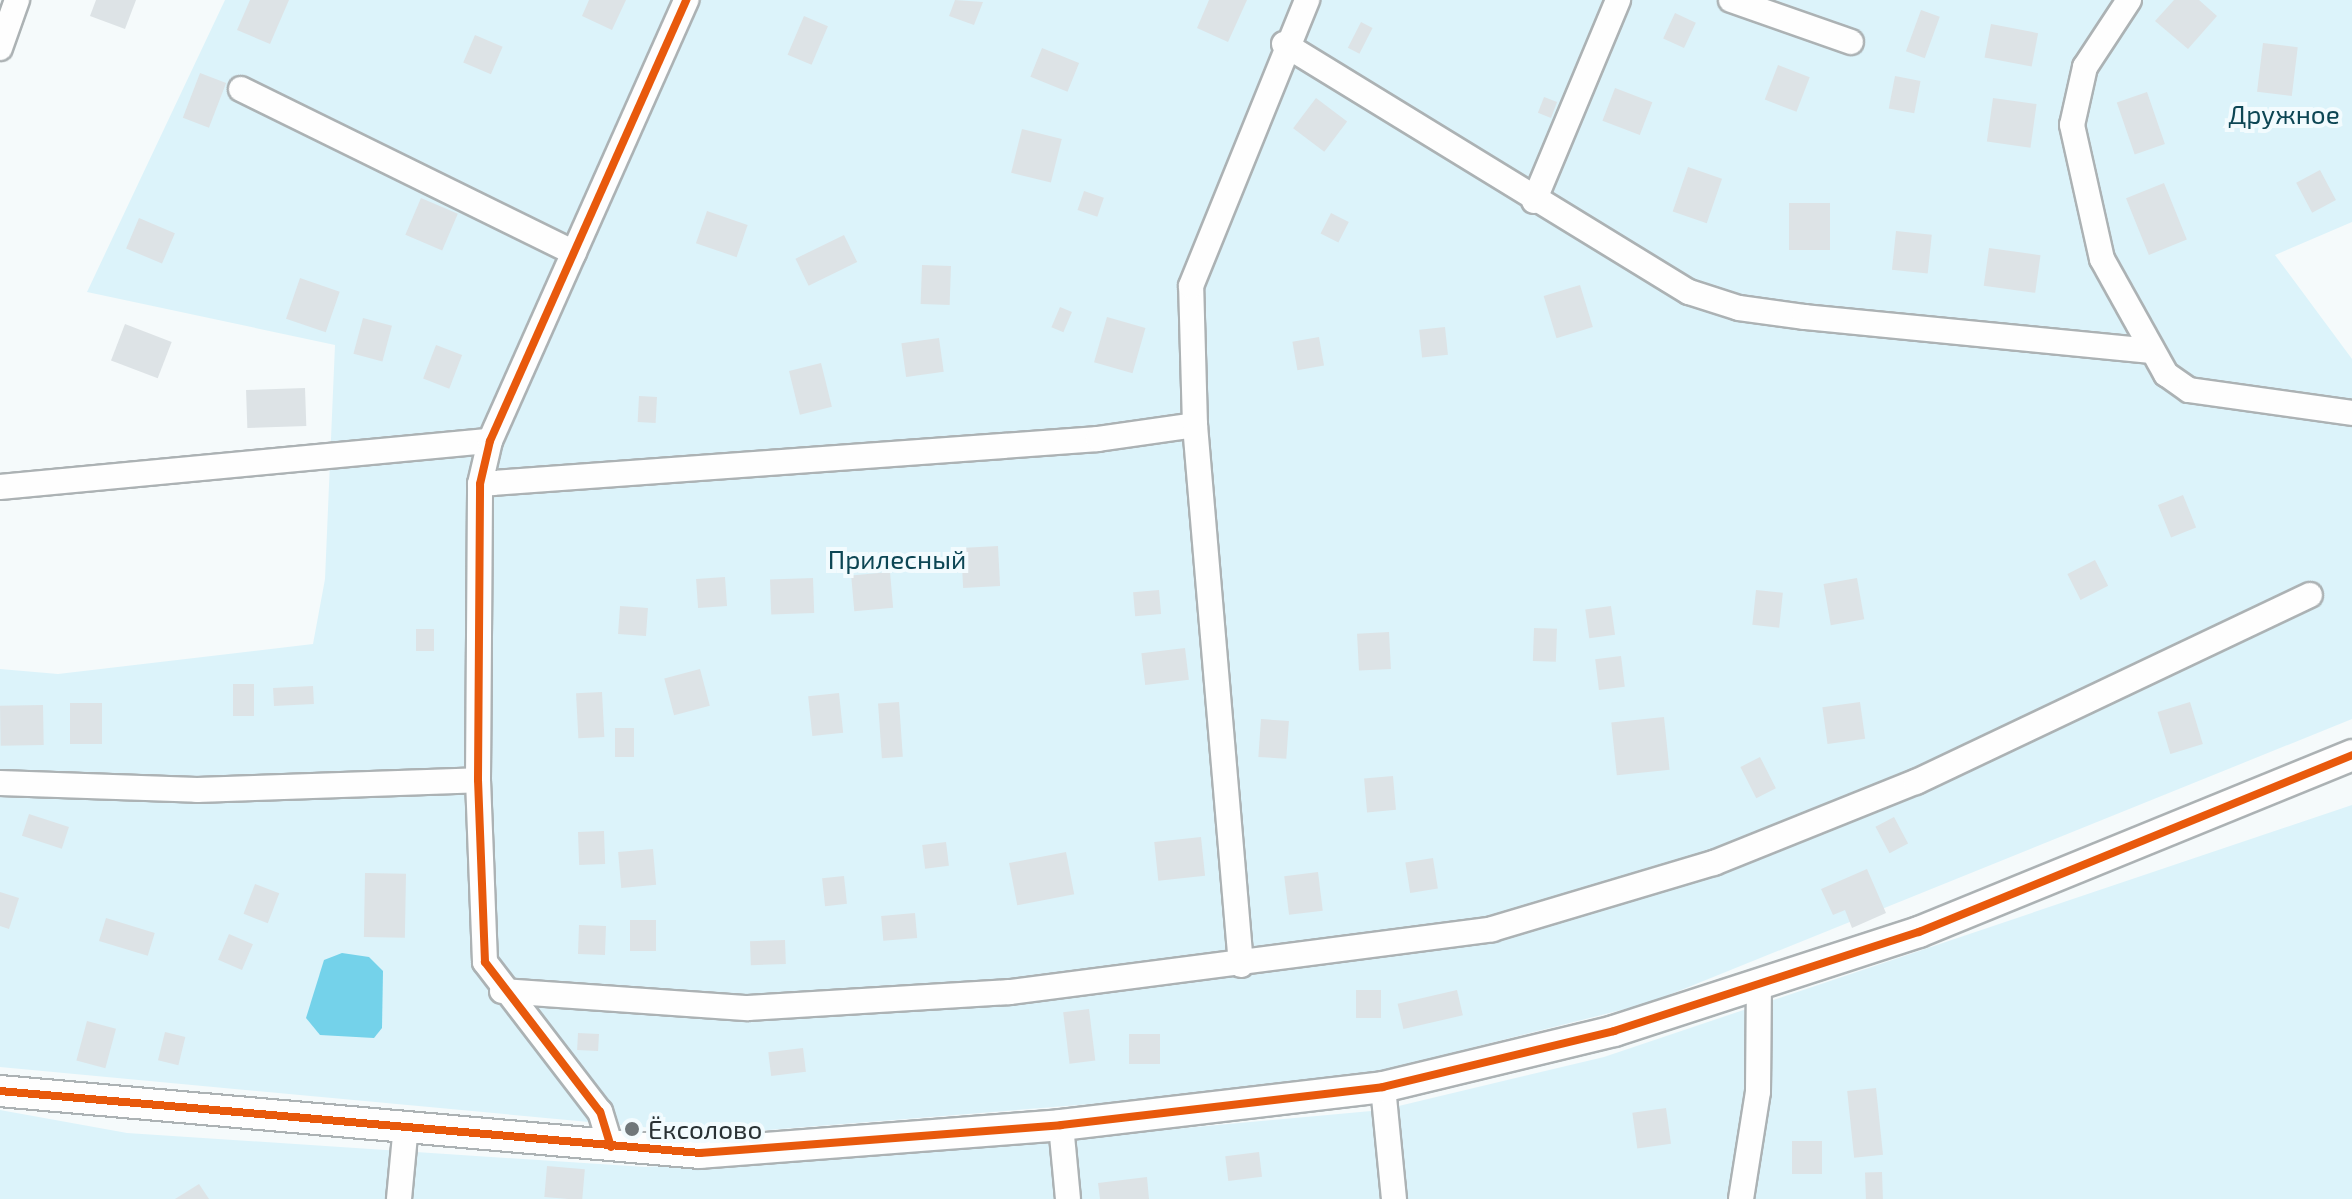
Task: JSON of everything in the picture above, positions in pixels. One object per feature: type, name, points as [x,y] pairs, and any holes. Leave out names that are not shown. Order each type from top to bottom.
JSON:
[{"type":"street","points":[[0,48],[17,0]]},
{"type":"street","points":[[611,1147],[600,1112],[502,991],[485,962],[479,925],[480,484],[490,441],[686,0]]},
{"type":"street","points":[[1241,965],[1195,425],[1191,286],[1284,44],[1307,0]]},
{"type":"street","points":[[1534,201],[1618,0]]},
{"type":"street","points":[[1731,0],[1851,42]]},
{"type":"street","points":[[2129,0],[2085,67],[2072,125],[2102,259],[2166,374],[2189,390],[2352,413]]},
{"type":"street","points":[[1284,44],[1534,201],[1689,292],[1739,308],[2152,351]]},
{"type":"street","points":[[241,89],[574,253]]},
{"type":"street","points":[[480,484],[1098,439],[1195,425]]},
{"type":"street","points":[[0,487],[490,441]]},
{"type":"street","points":[[502,991],[748,1008],[1010,992],[1241,965],[1492,929],[1714,863],[1916,782],[2310,595]]},
{"type":"street","points":[[0,1091],[406,1125],[611,1147],[719,1153],[1061,1125],[1383,1087],[1614,1031],[1759,987],[1919,932],[2352,755]]},
{"type":"street","points":[[0,783],[181,790],[478,780]]},
{"type":"street","points":[[1741,1199],[1758,1092],[1759,987]]},
{"type":"street","points":[[1383,1087],[1394,1199]]},
{"type":"street","points":[[399,1199],[406,1125]]},
{"type":"street","points":[[1061,1125],[1068,1199]]},
{"type":"green space","name":"Прилесный","points":[[225,0],[2352,0],[2352,222],[2275,255],[2352,359],[2352,719],[1649,1003],[1372,1073],[1141,1100],[718,1134],[0,1067],[0,669],[58,674],[313,644],[325,579],[335,345],[87,292]]},
{"type":"green space","points":[[2352,805],[2352,1199],[0,1199],[0,1110],[127,1133],[645,1167],[934,1151],[1382,1110],[1604,1057]]},
{"type":"water","points":[[342,953],[369,957],[383,971],[382,1028],[374,1038],[320,1035],[306,1018],[324,960]]},
{"type":"building","points":[[96,0],[136,0],[125,29],[90,16]]},
{"type":"building","points":[[250,0],[289,0],[270,44],[237,30]]},
{"type":"building","points":[[589,0],[626,0],[612,30],[582,16]]},
{"type":"building","points":[[955,0],[983,2],[974,25],[949,16]]},
{"type":"building","points":[[1209,0],[1247,0],[1228,42],[1197,28]]},
{"type":"building","points":[[2174,0],[2199,0],[2217,16],[2188,49],[2155,21]]},
{"type":"building","points":[[1921,10],[1940,17],[1925,58],[1906,51]]},
{"type":"building","points":[[1675,13],[1696,23],[1684,48],[1663,38]]},
{"type":"building","points":[[804,16],[828,26],[812,65],[788,55]]},
{"type":"building","points":[[1361,22],[1373,28],[1359,54],[1348,48]]},
{"type":"building","points":[[1991,24],[2038,33],[2032,67],[1985,57]]},
{"type":"building","points":[[475,35],[503,47],[491,74],[463,63]]},
{"type":"building","points":[[2263,43],[2298,47],[2292,96],[2257,92]]},
{"type":"building","points":[[1042,48],[1079,63],[1067,92],[1030,77]]},
{"type":"building","points":[[1778,65],[1810,77],[1796,112],[1765,100]]},
{"type":"building","points":[[200,73],[226,83],[209,128],[183,118]]},
{"type":"building","points":[[1895,76],[1921,81],[1914,113],[1889,108]]},
{"type":"building","points":[[1615,88],[1652,102],[1640,135],[1602,121]]},
{"type":"building","points":[[2147,92],[2165,144],[2135,154],[2117,102]]},
{"type":"building","points":[[1544,97],[1557,102],[1551,118],[1538,113]]},
{"type":"building","points":[[1316,98],[1347,121],[1324,152],[1293,128]]},
{"type":"building","points":[[1993,98],[2037,104],[2030,148],[1987,142]]},
{"type":"building","points":[[1022,129],[1062,139],[1051,183],[1011,173]]},
{"type":"building","points":[[1688,167],[1722,179],[1707,223],[1673,211]]},
{"type":"building","points":[[2320,170],[2336,200],[2312,213],[2296,183]]},
{"type":"building","points":[[2164,183],[2187,240],[2149,255],[2126,198]]},
{"type":"building","points":[[1084,191],[1104,198],[1097,217],[1077,210]]},
{"type":"building","points":[[421,198],[458,214],[442,250],[405,235]]},
{"type":"building","points":[[1789,203],[1830,203],[1830,250],[1789,250]]},
{"type":"building","points":[[707,211],[748,225],[737,257],[696,243]]},
{"type":"building","points":[[1331,213],[1349,222],[1338,243],[1321,233]]},
{"type":"building","points":[[139,218],[175,233],[162,264],[126,248]]},
{"type":"building","points":[[1896,231],[1932,235],[1928,274],[1892,270]]},
{"type":"building","points":[[844,235],[857,262],[809,286],[795,259]]},
{"type":"building","points":[[1989,248],[2040,255],[2035,293],[1984,286]]},
{"type":"building","points":[[922,265],[951,266],[950,305],[921,304]]},
{"type":"building","points":[[300,278],[340,292],[326,332],[286,319]]},
{"type":"building","points":[[1580,285],[1593,327],[1557,338],[1544,296]]},
{"type":"building","points":[[1060,307],[1072,312],[1063,332],[1051,327]]},
{"type":"building","points":[[1107,317],[1145,328],[1132,373],[1094,362]]},
{"type":"building","points":[[363,318],[392,326],[382,362],[353,354]]},
{"type":"building","points":[[125,324],[172,342],[158,378],[111,360]]},
{"type":"building","points":[[1445,327],[1448,355],[1422,358],[1419,330]]},
{"type":"building","points":[[1319,337],[1324,366],[1297,370],[1292,342]]},
{"type":"building","points":[[939,338],[944,372],[906,377],[901,343]]},
{"type":"building","points":[[436,345],[462,355],[449,389],[423,379]]},
{"type":"building","points":[[821,363],[832,407],[800,415],[789,371]]},
{"type":"building","points":[[305,388],[306,426],[247,428],[246,390]]},
{"type":"building","points":[[639,396],[657,397],[656,423],[638,422]]},
{"type":"building","points":[[2183,495],[2196,527],[2171,538],[2158,505]]},
{"type":"building","points":[[998,546],[1000,586],[963,588],[961,548]]},
{"type":"building","points":[[2095,560],[2108,586],[2081,600],[2067,574]]},
{"type":"building","points":[[890,572],[893,608],[854,611],[851,575]]},
{"type":"building","points":[[725,577],[727,606],[698,608],[696,579]]},
{"type":"building","points":[[813,578],[814,613],[771,614],[770,580]]},
{"type":"building","points":[[1857,578],[1864,619],[1831,625],[1824,584]]},
{"type":"building","points":[[1159,590],[1161,614],[1135,616],[1133,592]]},
{"type":"building","points":[[1756,590],[1783,593],[1779,628],[1752,625]]},
{"type":"building","points":[[620,606],[648,608],[646,636],[618,634]]},
{"type":"building","points":[[1611,606],[1615,635],[1589,638],[1585,610]]},
{"type":"building","points":[[1534,628],[1557,629],[1556,662],[1533,661]]},
{"type":"building","points":[[416,629],[434,629],[434,651],[416,651]]},
{"type":"building","points":[[1389,632],[1391,669],[1359,671],[1357,634]]},
{"type":"building","points":[[1185,648],[1189,680],[1145,685],[1141,653]]},
{"type":"building","points":[[1621,656],[1625,687],[1599,690],[1595,659]]},
{"type":"building","points":[[700,669],[710,706],[674,715],[664,679]]},
{"type":"building","points":[[233,684],[254,684],[254,716],[233,716]]},
{"type":"building","points":[[313,686],[314,704],[274,706],[273,688]]},
{"type":"building","points":[[602,692],[604,737],[578,738],[576,693]]},
{"type":"building","points":[[839,693],[843,733],[812,736],[808,696]]},
{"type":"building","points":[[899,702],[903,757],[882,758],[878,703]]},
{"type":"building","points":[[1860,702],[1865,739],[1828,744],[1822,707]]},
{"type":"building","points":[[2190,702],[2203,744],[2170,754],[2157,712]]},
{"type":"building","points":[[70,703],[102,703],[102,744],[70,744]]},
{"type":"building","points":[[43,705],[44,745],[1,746],[0,706]]},
{"type":"building","points":[[1664,717],[1670,770],[1617,775],[1611,723]]},
{"type":"building","points":[[1261,719],[1289,721],[1286,759],[1258,757]]},
{"type":"building","points":[[615,728],[634,728],[634,757],[615,757]]},
{"type":"building","points":[[1760,757],[1776,788],[1756,798],[1740,767]]},
{"type":"building","points":[[1393,776],[1396,810],[1367,812],[1364,779]]},
{"type":"building","points":[[29,814],[69,827],[62,849],[22,836]]},
{"type":"building","points":[[1894,817],[1908,843],[1890,853],[1875,827]]},
{"type":"building","points":[[604,831],[605,864],[579,865],[578,832]]},
{"type":"building","points":[[1201,837],[1205,876],[1158,881],[1154,842]]},
{"type":"building","points":[[946,842],[949,866],[925,869],[922,845]]},
{"type":"building","points":[[653,849],[656,885],[621,888],[618,852]]},
{"type":"building","points":[[1066,852],[1074,894],[1017,905],[1009,863]]},
{"type":"building","points":[[1433,858],[1438,889],[1410,893],[1405,862]]},
{"type":"building","points":[[1867,869],[1886,913],[1852,928],[1845,910],[1833,915],[1821,889]]},
{"type":"building","points":[[1318,872],[1323,911],[1289,915],[1284,876]]},
{"type":"building","points":[[365,873],[406,874],[405,938],[364,937]]},
{"type":"building","points":[[844,876],[847,904],[825,906],[822,878]]},
{"type":"building","points":[[255,884],[279,893],[268,923],[244,914]]},
{"type":"building","points":[[0,892],[19,898],[9,929],[0,926]]},
{"type":"building","points":[[915,913],[917,938],[883,941],[881,916]]},
{"type":"building","points":[[106,918],[155,933],[148,956],[99,941]]},
{"type":"building","points":[[630,920],[656,920],[656,951],[630,951]]},
{"type":"building","points":[[579,925],[606,926],[605,955],[578,954]]},
{"type":"building","points":[[229,934],[253,944],[242,970],[218,960]]},
{"type":"building","points":[[785,940],[786,964],[751,965],[750,941]]},
{"type":"building","points":[[1356,990],[1381,990],[1381,1018],[1356,1018]]},
{"type":"building","points":[[1457,990],[1463,1015],[1403,1029],[1398,1004]]},
{"type":"building","points":[[1089,1009],[1095,1061],[1070,1064],[1063,1012]]},
{"type":"building","points":[[87,1021],[116,1029],[105,1068],[76,1061]]},
{"type":"building","points":[[165,1032],[185,1037],[178,1065],[158,1060]]},
{"type":"building","points":[[578,1033],[599,1034],[598,1051],[577,1050]]},
{"type":"building","points":[[1129,1034],[1160,1034],[1160,1064],[1129,1064]]},
{"type":"building","points":[[803,1048],[806,1072],[771,1076],[768,1052]]},
{"type":"building","points":[[1876,1088],[1883,1155],[1854,1158],[1847,1091]]},
{"type":"building","points":[[1666,1108],[1671,1144],[1637,1148],[1632,1113]]},
{"type":"building","points":[[1792,1141],[1822,1141],[1822,1174],[1792,1174]]},
{"type":"building","points":[[1259,1152],[1262,1177],[1228,1181],[1225,1156]]},
{"type":"building","points":[[547,1166],[585,1169],[582,1199],[544,1197]]},
{"type":"building","points":[[1882,1172],[1883,1199],[1866,1199],[1865,1173]]},
{"type":"building","points":[[1147,1177],[1149,1199],[1100,1199],[1098,1183]]},
{"type":"building","points":[[199,1184],[209,1199],[175,1199]]},
{"type":"cycle path","points":[[611,1147],[600,1112],[485,962],[478,780],[480,484],[490,441],[686,0]]},
{"type":"cycle path","points":[[0,1091],[700,1153],[1061,1125],[1383,1087],[1614,1031],[1919,932],[2352,755]]},
{"type":"place","name":"Ёксолово","points":[[632,1129]]},
{"type":"park label","name":"Дружное","points":[[2284,114]]}]
